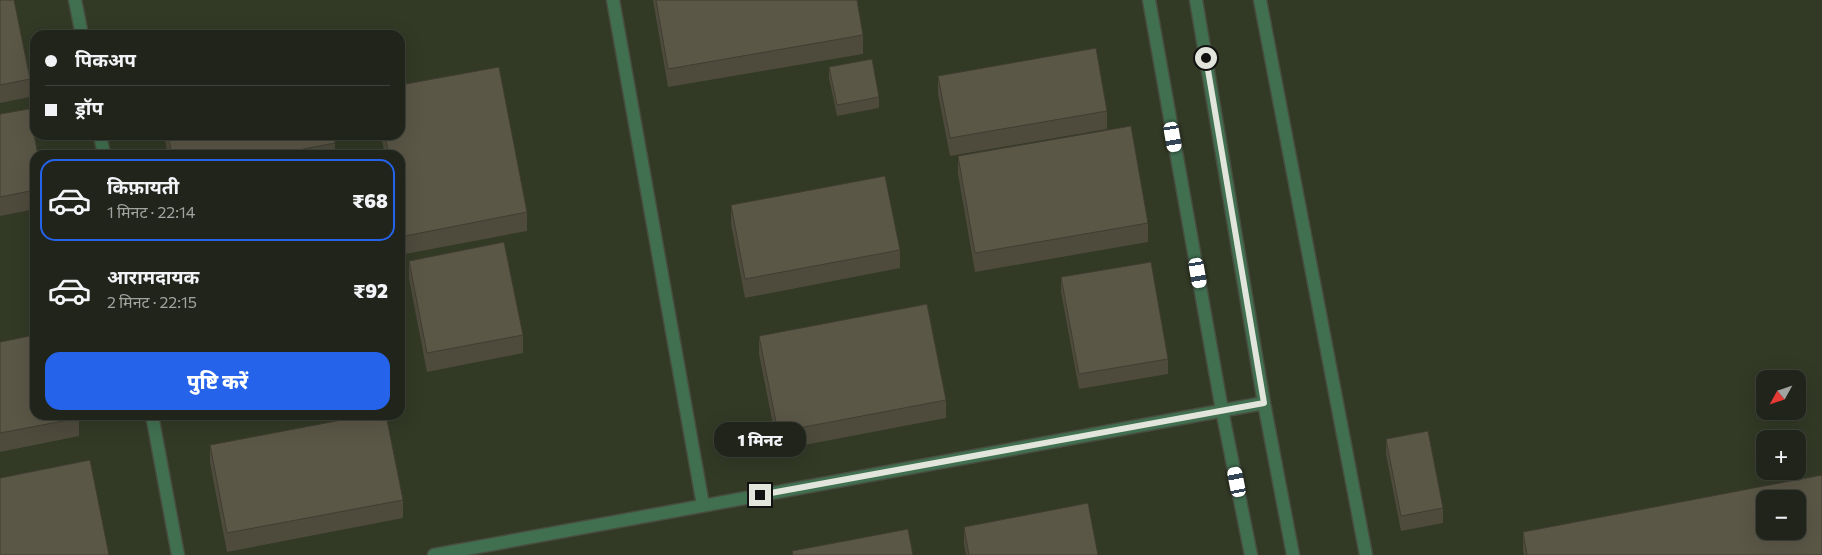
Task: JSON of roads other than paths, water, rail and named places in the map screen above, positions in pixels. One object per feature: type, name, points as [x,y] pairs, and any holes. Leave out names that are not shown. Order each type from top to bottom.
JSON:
[{"type":"street","points":[[76,0],[81,30]]},
{"type":"street","points":[[613,0],[703,506]]},
{"type":"street","points":[[1149,0],[1222,410],[1251,555]]},
{"type":"street","points":[[1196,0],[1264,403],[1293,555]]},
{"type":"street","points":[[1260,0],[1366,555]]},
{"type":"street","points":[[434,555],[1264,403]]},
{"type":"street","points":[[153,420],[178,555]]}]
